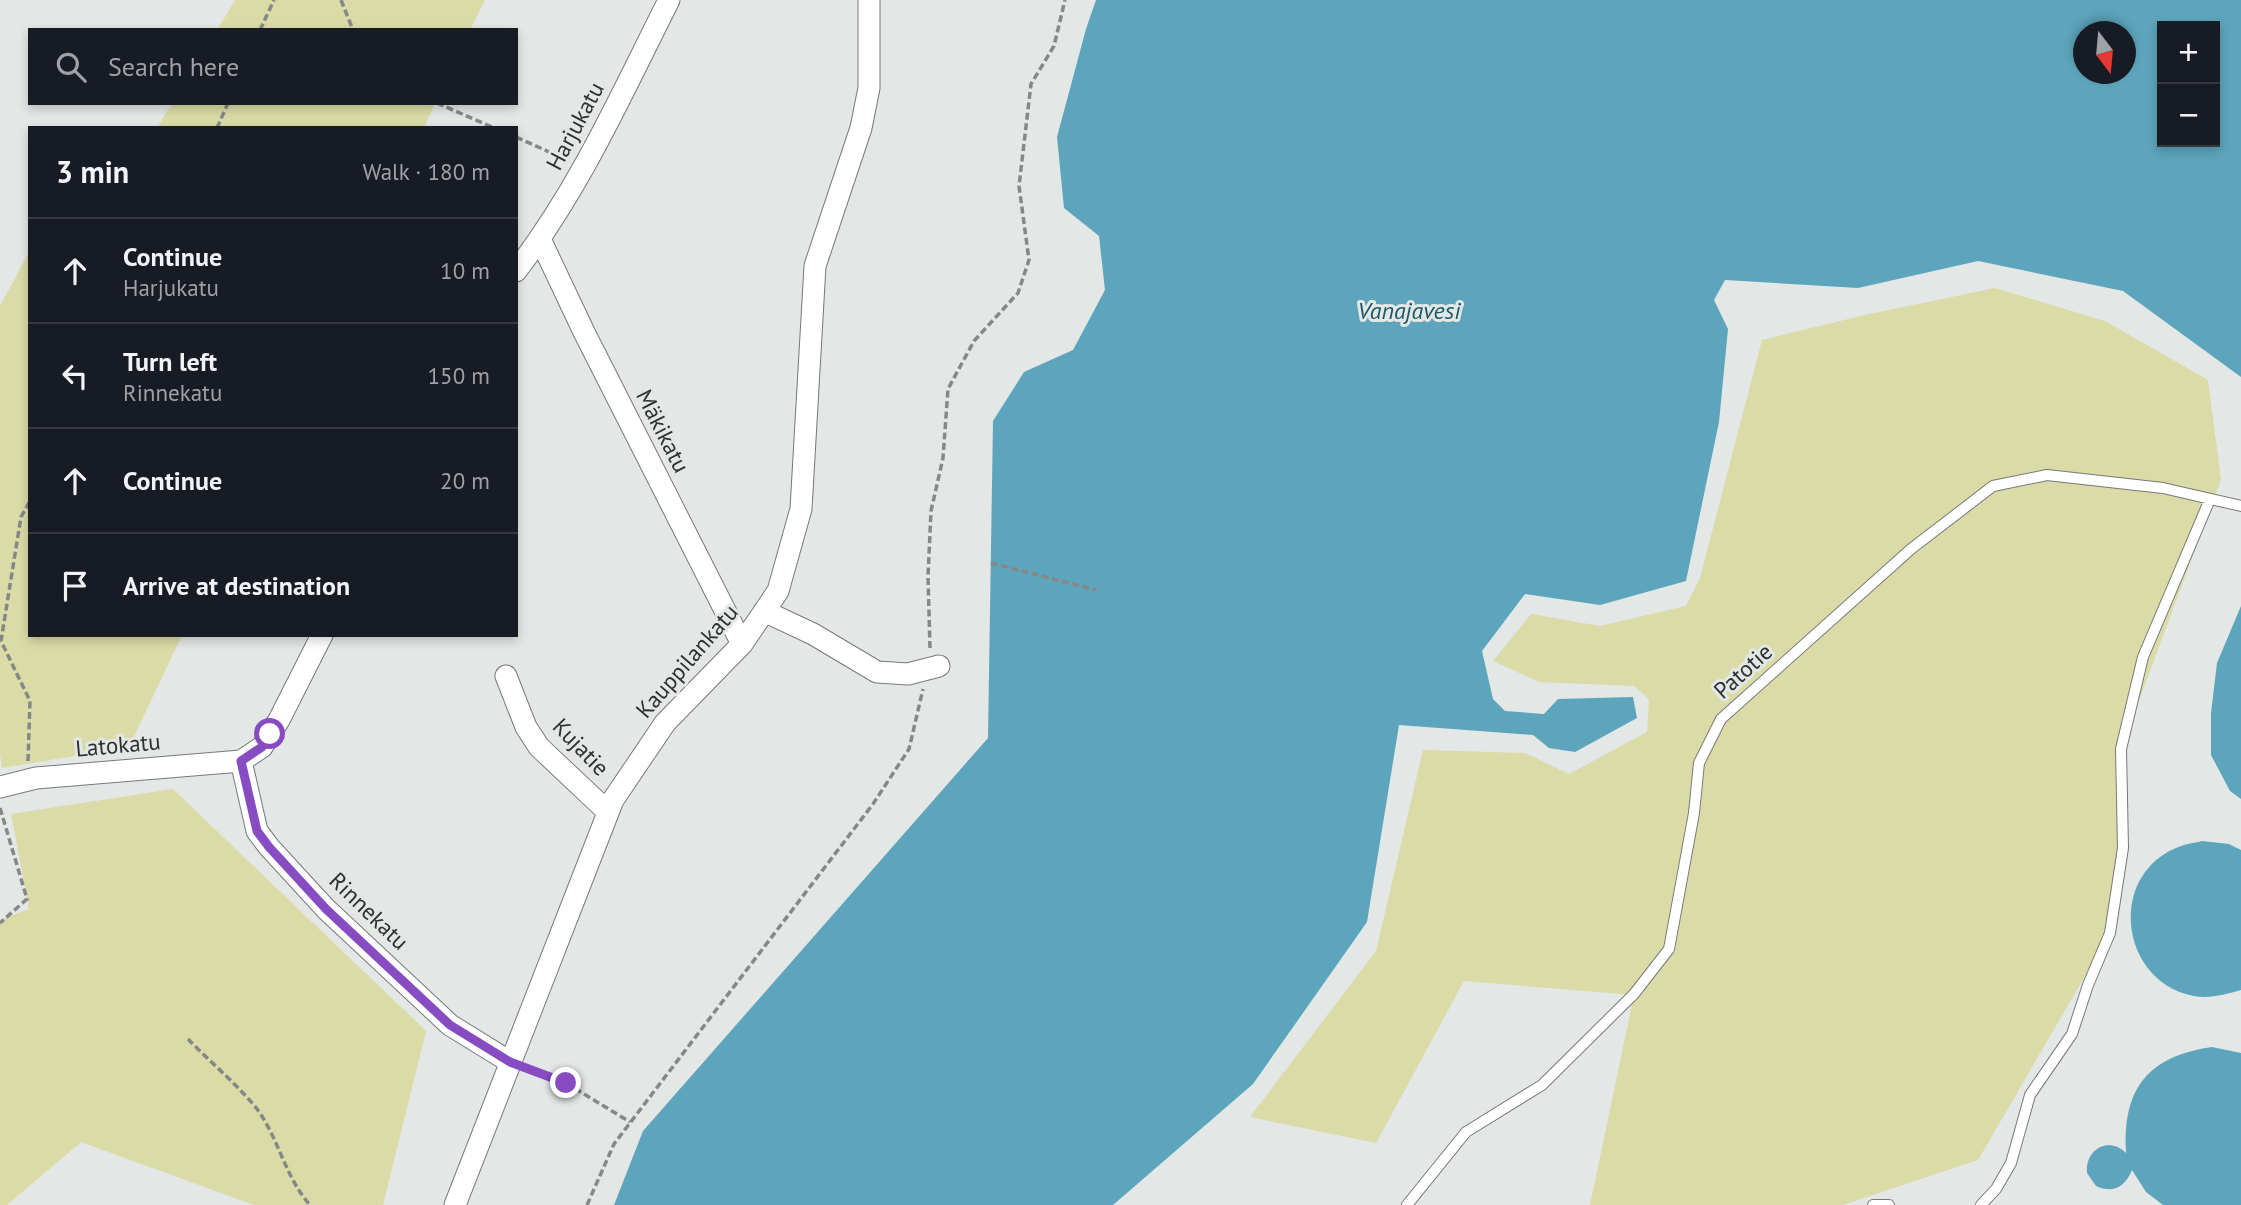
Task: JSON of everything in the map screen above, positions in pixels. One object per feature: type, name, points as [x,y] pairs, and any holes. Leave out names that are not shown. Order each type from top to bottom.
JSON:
[{"type":"street","name":"Harjukatu","points":[[518,268],[581,174],[669,0]]},
{"type":"street","name":"Kauppilankatu","points":[[455,1205],[613,800],[665,723],[742,644],[778,591],[801,509],[815,266],[861,128],[869,88],[869,0]]},
{"type":"street","name":"Mäkikatu","points":[[540,239],[584,332],[742,644]]},
{"type":"street","points":[[764,611],[813,634],[877,672],[908,674],[933,668]]},
{"type":"street","points":[[241,761],[262,747],[279,720],[321,637]]},
{"type":"street","name":"Kujatie","points":[[506,676],[526,727],[538,747],[608,812]]},
{"type":"street","name":"Latokatu","points":[[0,787],[28,779],[241,761]]},
{"type":"street","name":"Rinnekatu","points":[[241,761],[257,831],[269,847],[326,909],[450,1025],[510,1062]]},
{"type":"lane","name":"Patotie","points":[[1407,1205],[1466,1132],[1542,1085],[1634,995],[1669,949],[1694,813],[1699,763],[1721,719],[1911,549],[1993,486],[2047,475],[2163,488],[2241,506]]},
{"type":"lane","points":[[1981,1205],[1996,1189],[2011,1163],[2030,1095],[2072,1034],[2088,985],[2110,933],[2123,848],[2121,749],[2143,657],[2210,499]]},
{"type":"lane","points":[[1873,1205],[1889,1205]]},
{"type":"path","points":[[261,28],[274,0]]},
{"type":"path","points":[[341,0],[352,28]]},
{"type":"path","points":[[587,1205],[614,1144],[864,815],[909,749],[933,668],[930,659],[928,576],[931,511],[943,458],[948,389],[974,341],[1018,293],[1029,260],[1019,186],[1031,84],[1054,46],[1065,0]]},
{"type":"path","points":[[218,126],[227,105]]},
{"type":"path","points":[[442,105],[489,126]]},
{"type":"path","points":[[518,138],[547,151],[581,174]]},
{"type":"path","points":[[28,505],[21,517],[1,641],[30,701],[28,779]]},
{"type":"path","points":[[991,563],[1096,590]]},
{"type":"path","points":[[0,808],[27,900],[0,923]]},
{"type":"path","points":[[188,1039],[257,1109],[285,1166],[310,1205]]},
{"type":"path","points":[[510,1062],[566,1083],[630,1122]]},
{"type":"green space","points":[[235,0],[485,0],[471,28],[218,28]]},
{"type":"green space","points":[[171,105],[434,105],[425,126],[158,126]]},
{"type":"green space","points":[[28,254],[28,637],[181,637],[129,747],[2,768],[0,755],[0,306]]},
{"type":"green space","points":[[1995,288],[2105,321],[2208,380],[2221,480],[2121,749],[2123,848],[2110,933],[1978,1160],[1843,1205],[1590,1205],[1634,995],[1464,981],[1376,1143],[1250,1117],[1376,951],[1423,750],[1525,753],[1569,774],[1647,732],[1649,699],[1634,686],[1539,682],[1493,661],[1531,614],[1600,626],[1686,606],[1700,578],[1762,340]]},
{"type":"green space","points":[[173,789],[426,1031],[383,1205],[254,1205],[81,1142],[7,1205],[0,1205],[0,920],[29,909],[11,814]]},
{"type":"water","name":"Vanajavesi","points":[[1096,0],[2241,0],[2241,377],[2123,291],[1978,261],[1858,288],[1725,280],[1714,300],[1728,329],[1719,422],[1686,581],[1600,605],[1525,594],[1482,651],[1493,699],[1505,711],[1544,714],[1558,699],[1633,697],[1637,718],[1575,752],[1549,748],[1533,735],[1399,725],[1367,922],[1253,1084],[1113,1205],[614,1205],[643,1131],[988,738],[993,421],[1024,372],[1073,350],[1105,290],[1099,236],[1064,208],[1057,137]]},
{"type":"water","points":[[2241,606],[2241,799],[2230,791],[2211,755],[2211,713],[2217,663]]},
{"type":"water","points":[[2202,841],[2229,844],[2241,850],[2241,990],[2206,997],[2194,996],[2169,987],[2150,971],[2138,951],[2131,928],[2132,904],[2139,881],[2154,862],[2179,847]]},
{"type":"water","points":[[2212,1047],[2241,1053],[2241,1205],[2163,1205],[2146,1192],[2132,1170],[2126,1181],[2118,1187],[2108,1189],[2096,1186],[2087,1173],[2090,1157],[2099,1148],[2106,1146],[2119,1148],[2126,1153],[2129,1111],[2144,1079],[2171,1058]]},
{"type":"route","points":[[270,734],[262,747],[241,761],[257,831],[269,847],[326,909],[450,1025],[510,1062],[566,1083]]}]
